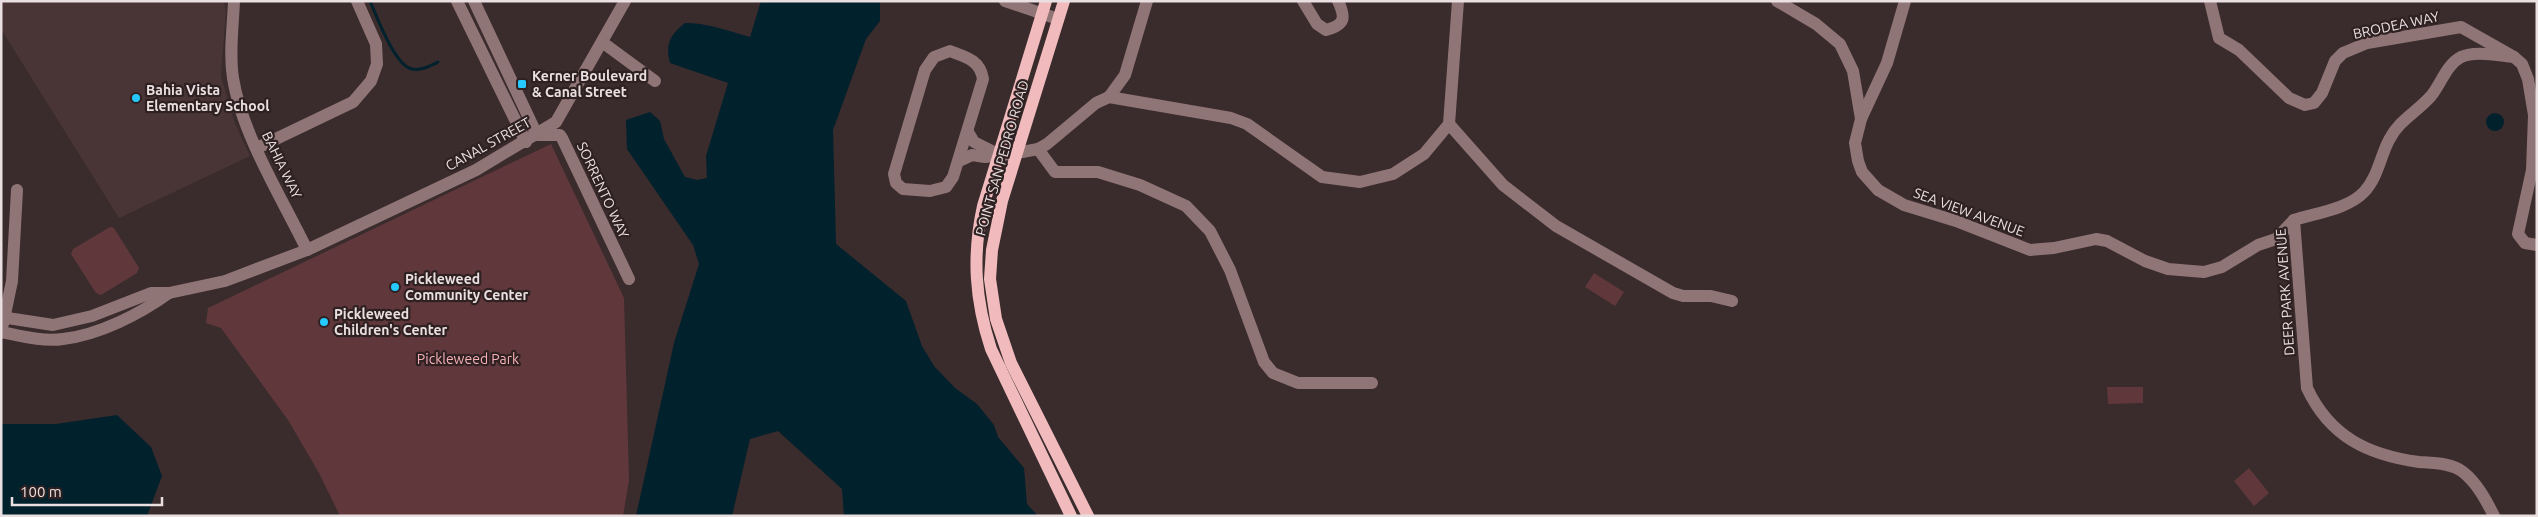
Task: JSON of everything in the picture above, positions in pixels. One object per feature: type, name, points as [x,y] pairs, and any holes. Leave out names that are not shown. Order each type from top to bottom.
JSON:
[{"type":"main road","name":"POINT SAN PEDRO ROAD","points":[[1046,1],[998,154],[977,233],[975,276],[983,323],[1001,373],[1071,516]]},
{"type":"main road","name":"POINT SAN PEDRO ROAD","points":[[1064,1],[998,217],[992,250],[990,279],[996,319],[1011,363],[1088,516]]},
{"type":"street","name":"BAHIA WAY","points":[[234,1],[231,55],[233,76],[242,117],[307,250]]},
{"type":"street","points":[[257,148],[353,102],[371,81],[377,64],[376,44],[357,1]]},
{"type":"street","points":[[457,1],[531,139]]},
{"type":"street","points":[[474,1],[531,139]]},
{"type":"street","name":"CANAL STREET","points":[[169,293],[225,281],[307,250],[476,170],[531,139],[556,122],[625,1]]},
{"type":"street","points":[[1005,1],[1058,19]]},
{"type":"street","points":[[959,161],[972,155],[985,157],[1038,149],[1048,144],[1096,103],[1108,97],[1125,74],[1147,1]]},
{"type":"street","points":[[1303,1],[1317,24],[1326,30],[1338,27],[1342,20],[1344,13],[1338,1]]},
{"type":"street","points":[[1108,97],[1231,118],[1247,124],[1322,177],[1360,182],[1393,174],[1424,154],[1449,124],[1458,1]]},
{"type":"street","name":"SEA VIEW AVENUE","points":[[1777,1],[1816,24],[1840,44],[1853,71],[1861,120],[1855,143],[1862,172],[1878,190],[1904,205],[2030,250],[2054,248],[2096,239],[2107,241],[2145,261],[2168,268],[2204,272],[2222,267],[2258,245],[2276,239],[2294,220]]},
{"type":"street","points":[[1861,120],[1887,63],[1905,1]]},
{"type":"street","name":"BRODEA WAY","points":[[2210,1],[2219,38],[2239,50],[2289,98],[2305,105],[2314,103],[2322,93],[2335,61],[2343,53],[2367,43],[2461,27],[2514,57]]},
{"type":"street","points":[[602,42],[655,81]]},
{"type":"street","points":[[950,51],[974,60],[982,68],[983,79],[968,132],[953,177],[946,188],[930,191],[903,189],[896,183],[894,174],[925,70],[934,57],[944,52],[950,51]]},
{"type":"street","name":"DEER PARK AVENUE","points":[[2494,516],[2482,493],[2463,472],[2449,466],[2393,458],[2364,447],[2343,436],[2314,402],[2307,388],[2294,220],[2338,207],[2355,199],[2365,191],[2376,176],[2385,147],[2394,130],[2430,96],[2451,65],[2461,58],[2472,54],[2514,57]]},
{"type":"street","points":[[2514,57],[2522,64],[2528,79],[2534,115],[2532,170],[2518,234],[2525,243],[2537,245]]},
{"type":"street","points":[[1449,124],[1503,185],[1556,226],[1674,293],[1683,296],[1711,296],[1732,301]]},
{"type":"street","points":[[968,132],[980,146],[998,154]]},
{"type":"street","name":"SORRENTO WAY","points":[[531,139],[560,135],[629,279]]},
{"type":"street","points":[[1038,149],[1055,172],[1098,172],[1140,185],[1186,206],[1210,231],[1230,270],[1264,362],[1273,373],[1298,383],[1372,383]]},
{"type":"street","points":[[17,190],[12,281],[1,332],[34,338],[62,340],[96,331],[158,302],[169,293]]},
{"type":"street","points":[[3,317],[53,325],[92,316],[151,293],[169,293]]},
{"type":"shaded area","name":"Bahia Vista Elementary School","points":[[1,1],[224,1],[226,11],[221,76],[234,121],[250,156],[119,218],[1,29]]},
{"type":"green space","name":"Pickleweed Park","points":[[551,144],[624,298],[629,480],[623,516],[340,516],[319,473],[288,420],[221,328],[206,323],[208,308]]},
{"type":"green space","points":[[110,227],[114,228],[139,268],[137,273],[101,295],[96,293],[71,254],[73,249]]},
{"type":"green space","points":[[1594,273],[1624,292],[1615,306],[1585,287]]},
{"type":"green space","points":[[2107,387],[2143,387],[2143,403],[2108,404]]},
{"type":"green space","points":[[2249,468],[2269,493],[2254,506],[2234,481]]},
{"type":"water","points":[[761,1],[880,1],[880,21],[866,39],[833,130],[836,244],[906,301],[922,346],[934,366],[955,388],[977,404],[994,425],[998,437],[1024,468],[1027,504],[1038,516],[844,516],[842,489],[778,431],[750,439],[732,516],[636,516],[674,343],[699,264],[693,245],[627,149],[626,120],[650,112],[660,121],[664,139],[685,177],[697,180],[707,178],[706,156],[728,83],[670,63],[668,50],[670,40],[685,23],[710,26],[750,37]]},
{"type":"water","points":[[2495,113],[2501,116],[2504,122],[2501,128],[2495,131],[2489,128],[2486,122],[2489,116]]},
{"type":"water","points":[[117,415],[151,447],[162,476],[147,516],[1,516],[1,424],[56,424]]},
{"type":"waterway","points":[[370,1],[387,40],[399,59],[406,66],[412,69],[419,69],[438,62]]},
{"type":"place","name":"Kerner Boulevard & Canal Street","points":[[522,84]]},
{"type":"place","name":"Bahia Vista Elementary School","points":[[136,98]]},
{"type":"place","name":"Pickleweed Community Center","points":[[395,287]]},
{"type":"place","name":"Pickleweed Children's Center","points":[[324,322]]}]
